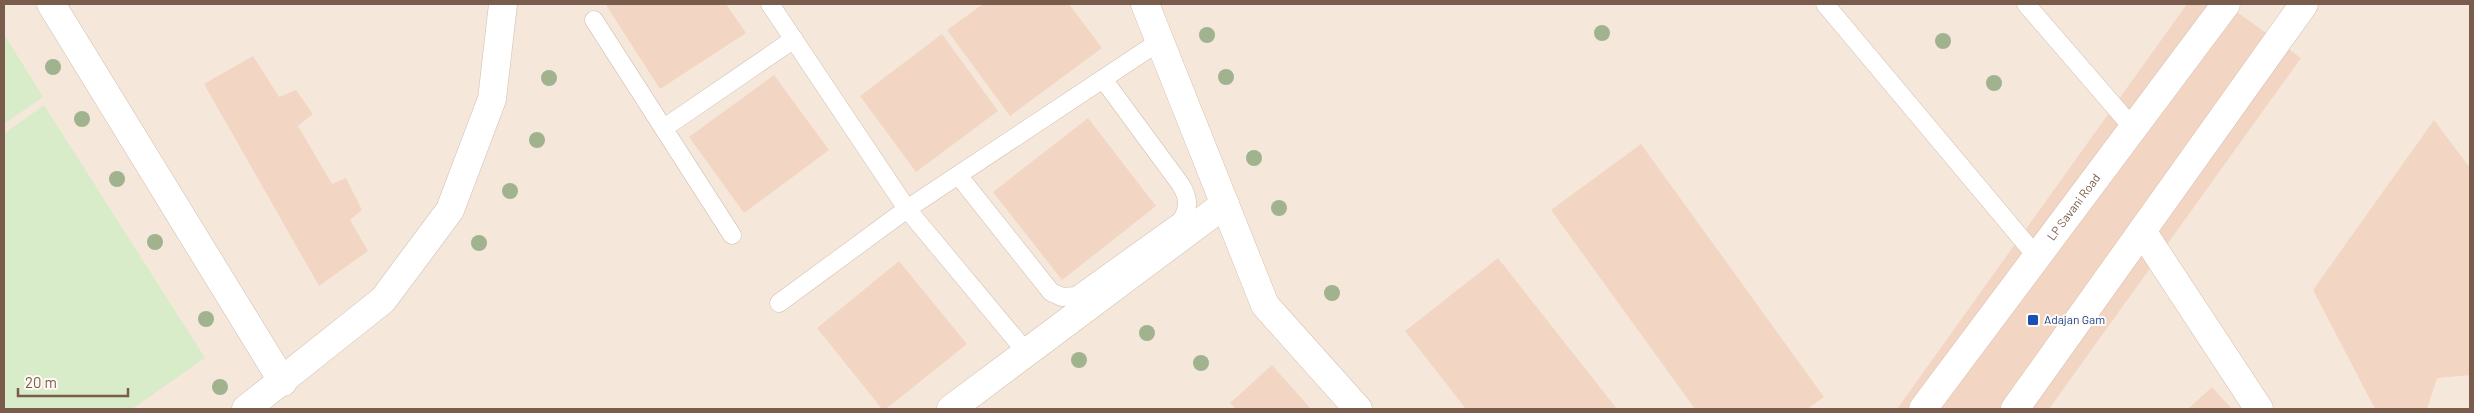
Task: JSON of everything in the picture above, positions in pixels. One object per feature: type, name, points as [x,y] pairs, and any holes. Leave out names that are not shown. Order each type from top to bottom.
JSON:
[{"type":"street","points":[[51,4],[283,382]]},
{"type":"street","points":[[246,409],[283,382],[383,300],[450,210],[492,99],[503,4]]},
{"type":"street","points":[[1145,4],[1264,305],[1358,409]]},
{"type":"street","name":"LP Savani Road","points":[[1923,409],[2226,4]]},
{"type":"street","points":[[2015,409],[2304,4]]},
{"type":"street","points":[[951,409],[1225,204]]},
{"type":"street","points":[[2142,231],[2259,409]]},
{"type":"lane","points":[[770,4],[907,209],[1027,353]]},
{"type":"lane","points":[[1825,4],[2036,257]]},
{"type":"lane","points":[[2026,4],[2133,128]]},
{"type":"lane","points":[[594,20],[732,235]]},
{"type":"lane","points":[[664,128],[794,39]]},
{"type":"lane","points":[[779,303],[907,209],[1160,41]]},
{"type":"lane","points":[[958,175],[1051,292],[1062,297],[1076,296],[1182,220],[1189,206],[1188,196],[1181,185],[1103,79]]},
{"type":"shaded area","points":[[4,4],[2470,4],[2470,409],[4,409]]},
{"type":"green space","points":[[4,34],[43,97],[4,124]]},
{"type":"green space","points":[[44,105],[205,358],[132,409],[4,409],[4,134]]},
{"type":"building","points":[[726,4],[746,33],[660,89],[606,5]]},
{"type":"building","points":[[983,4],[1069,4],[1102,48],[1010,116],[947,30]]},
{"type":"building","points":[[2187,4],[2226,4],[2301,58],[2049,409],[1897,409]]},
{"type":"building","points":[[942,34],[998,111],[916,172],[860,96]]},
{"type":"building","points":[[253,56],[279,97],[296,90],[313,114],[298,126],[332,184],[346,178],[362,210],[350,220],[368,251],[319,286],[204,84]]},
{"type":"building","points":[[774,75],[829,150],[744,213],[689,137]]},
{"type":"building","points":[[1088,118],[1156,206],[1062,280],[993,192]]},
{"type":"building","points":[[2434,120],[2470,168],[2470,375],[2437,378],[2427,409],[2375,409],[2313,290]]},
{"type":"building","points":[[1641,144],[1824,397],[1807,409],[1695,409],[1551,210]]},
{"type":"building","points":[[1498,258],[1617,409],[1466,409],[1405,331]]},
{"type":"building","points":[[899,261],[967,344],[886,409],[882,409],[817,328]]},
{"type":"building","points":[[1272,365],[1311,409],[1236,409],[1230,403]]},
{"type":"building","points":[[2212,387],[2232,409],[2188,409]]},
{"type":"place","name":"Adajan Gam","points":[[2033,320]]}]
